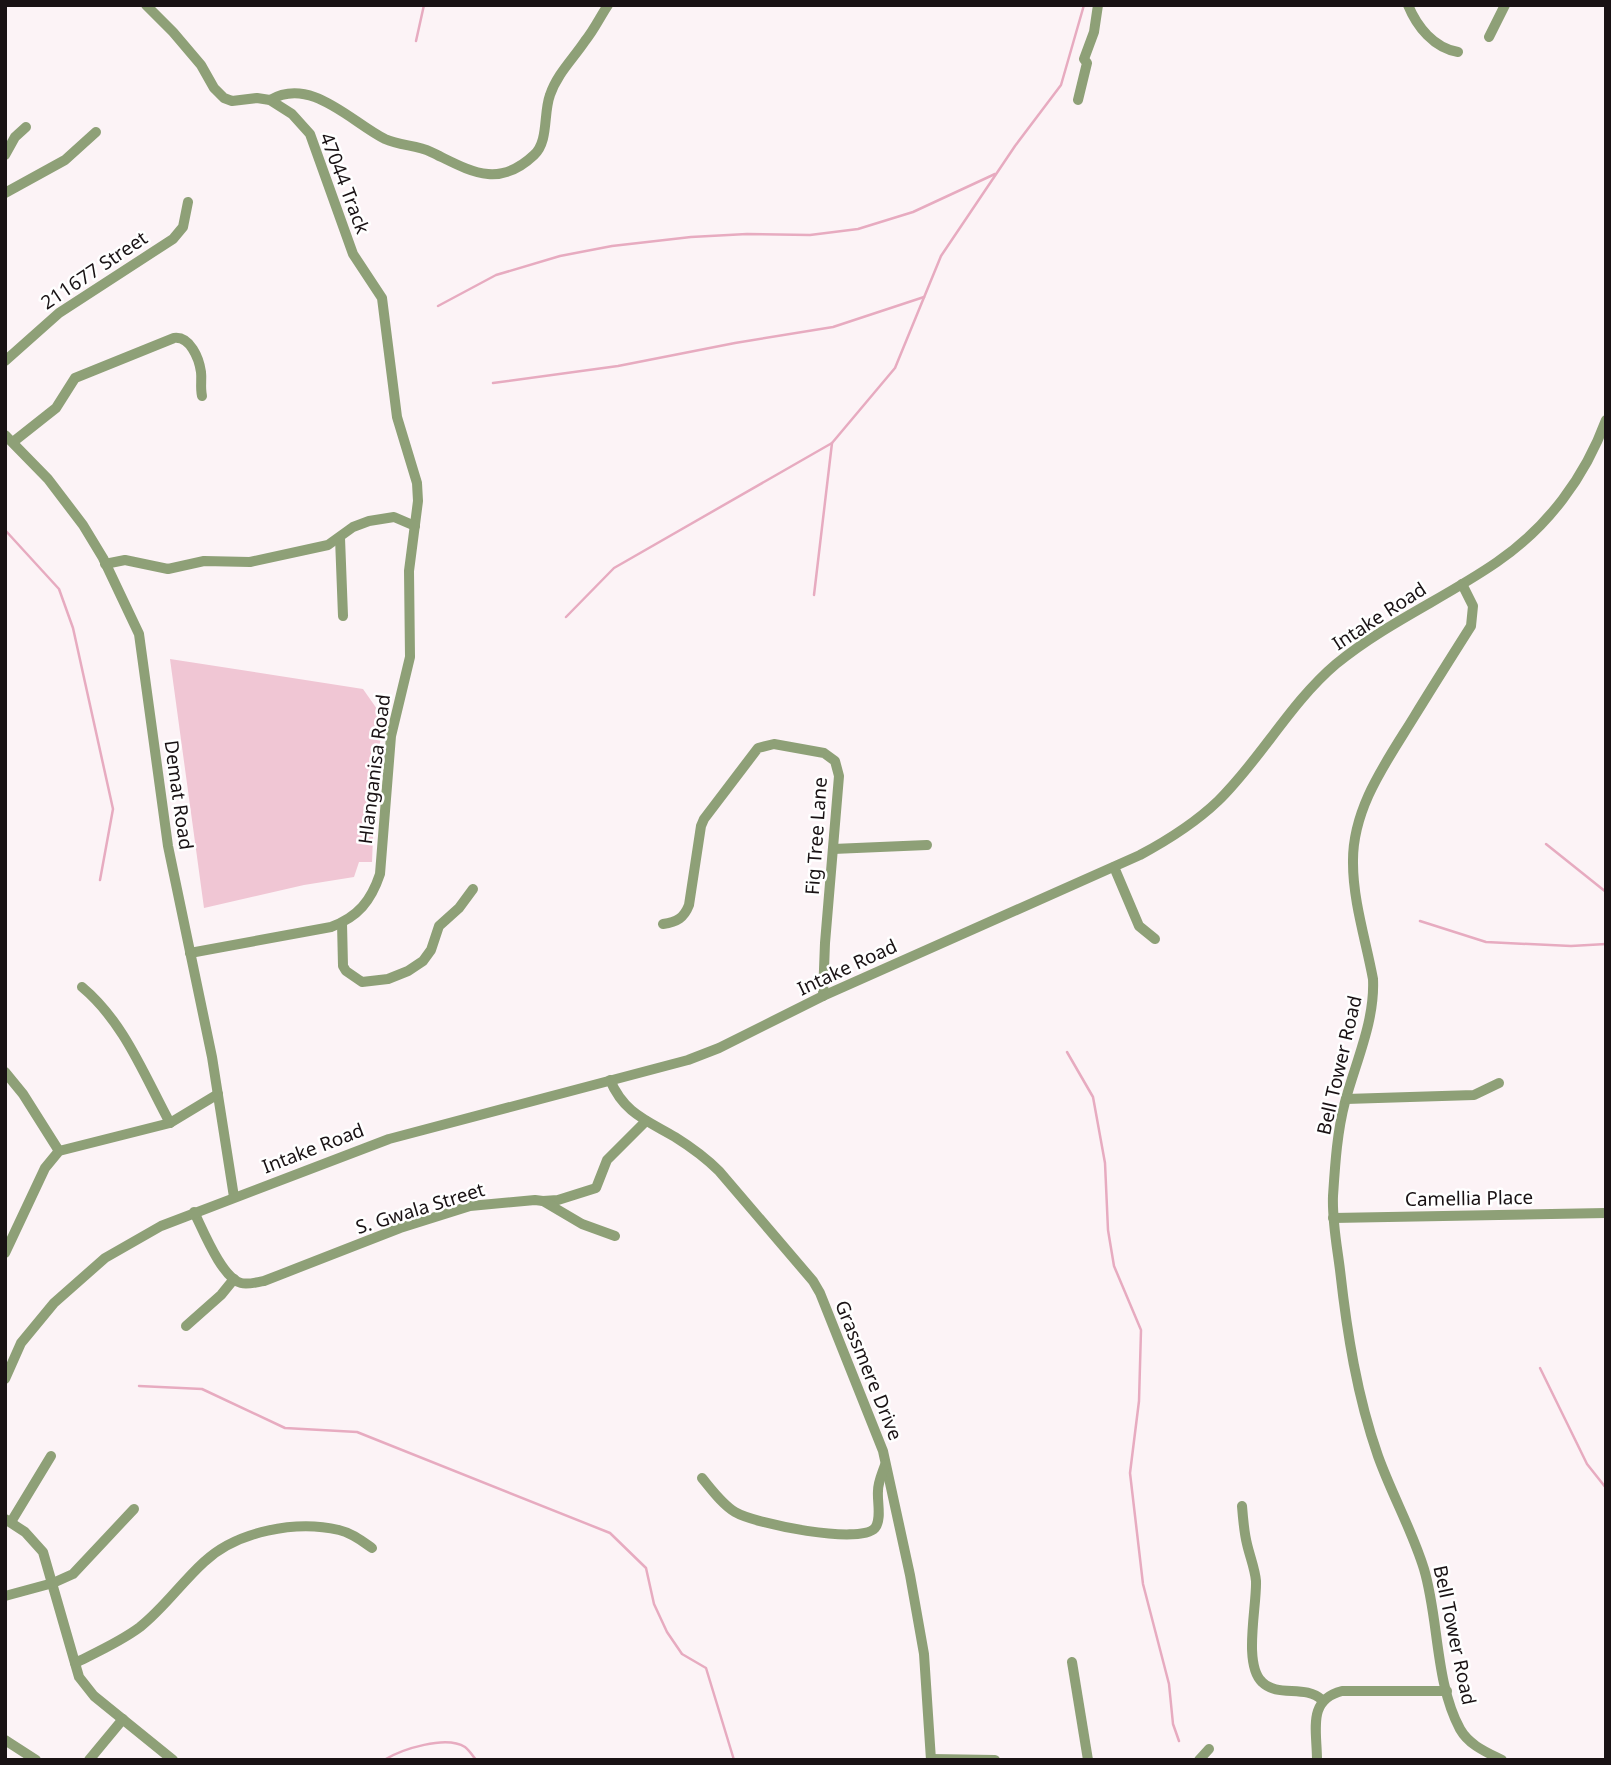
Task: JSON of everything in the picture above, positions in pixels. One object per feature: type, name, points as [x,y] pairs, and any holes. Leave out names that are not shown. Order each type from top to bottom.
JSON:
[{"type":"street","points":[[146,5],[201,65],[214,88],[224,98],[232,101],[257,98],[270,100],[285,94],[315,97],[384,138],[427,150],[468,171],[498,174],[533,156],[542,145],[545,111],[554,85],[587,40],[608,5]]},
{"type":"street","points":[[1078,100],[1087,63],[1084,59],[1094,32],[1098,5]]},
{"type":"street","points":[[1408,5],[1431,39],[1446,50],[1458,52]]},
{"type":"street","points":[[1489,37],[1505,5]]},
{"type":"street","name":"47044 Track","points":[[270,100],[292,114],[310,134],[353,254],[382,298],[397,416],[408,452]]},
{"type":"street","points":[[5,155],[15,138],[26,127]]},
{"type":"street","points":[[5,193],[65,160],[96,132]]},
{"type":"street","name":"211677 Street","points":[[5,361],[59,313],[173,239],[183,227],[188,202]]},
{"type":"street","points":[[9,439],[56,408],[75,378],[174,338],[184,338],[193,351],[201,368],[202,396]]},
{"type":"street","name":"Intake Road","points":[[5,1379],[21,1343],[34,1325],[79,1280],[131,1241],[194,1212],[389,1139],[688,1060],[719,1048],[823,996],[1140,855],[1177,834],[1220,799],[1293,709],[1335,665],[1383,630],[1498,561],[1529,536],[1582,473],[1606,421]]},
{"type":"street","name":"Demat Road","points":[[9,439],[64,498],[106,564],[139,635],[169,846],[205,1019],[234,1197]]},
{"type":"street","name":"Hlanganisa Road","points":[[190,953],[342,923],[361,911],[368,902],[380,874],[391,736],[410,657],[410,571],[417,483],[408,452]]},
{"type":"street","points":[[106,564],[125,560],[168,569],[204,561],[250,562],[328,545],[362,523],[384,517],[394,517],[415,526]]},
{"type":"street","points":[[340,538],[343,616]]},
{"type":"street","name":"Bell Tower Road","points":[[1462,584],[1473,606],[1471,626],[1381,769],[1357,831],[1353,864],[1374,993],[1372,1013],[1341,1117],[1333,1195],[1347,1334],[1356,1376],[1379,1459],[1411,1530],[1425,1572],[1447,1690],[1458,1726],[1465,1737],[1502,1760]]},
{"type":"street","name":"Fig Tree Lane","points":[[663,924],[686,914],[701,826],[708,810],[752,754],[764,746],[774,744],[824,752],[835,761],[839,776],[823,996]]},
{"type":"street","points":[[833,849],[927,845]]},
{"type":"street","points":[[1114,867],[1139,926],[1155,939]]},
{"type":"street","points":[[342,923],[343,966],[346,971],[362,982],[388,979],[408,971],[428,956],[439,926],[459,908],[473,889]]},
{"type":"street","points":[[82,986],[114,1019],[170,1123]]},
{"type":"street","points":[[5,1072],[23,1094],[59,1151]]},
{"type":"street","name":"Grassmere Drive","points":[[610,1080],[621,1102],[646,1121],[704,1156],[813,1281],[820,1293],[886,1463],[924,1654],[931,1759]]},
{"type":"street","points":[[1346,1099],[1474,1095],[1499,1083]]},
{"type":"street","points":[[5,1253],[45,1168],[59,1151],[170,1123],[218,1094]]},
{"type":"street","points":[[542,1201],[558,1200],[596,1188],[607,1160],[646,1121]]},
{"type":"street","name":"S. Gwala Street","points":[[234,1279],[245,1283],[264,1281],[400,1228],[470,1206],[505,1201],[542,1201],[589,1227],[615,1236]]},
{"type":"street","points":[[186,1325],[221,1295],[234,1279],[220,1263],[194,1212]]},
{"type":"street","name":"Camellia Place","points":[[1334,1218],[1606,1213]]},
{"type":"street","points":[[51,1456],[8,1520],[43,1552],[79,1677],[88,1690],[173,1760]]},
{"type":"street","points":[[702,1478],[725,1504],[749,1518],[785,1528],[858,1535],[872,1530],[878,1522],[878,1490],[886,1463]]},
{"type":"street","points":[[1242,1506],[1247,1543],[1256,1577],[1253,1645],[1254,1667],[1259,1680],[1270,1688],[1313,1693],[1322,1700]]},
{"type":"street","points":[[5,1596],[73,1574],[134,1509]]},
{"type":"street","points":[[75,1663],[113,1645],[137,1629],[156,1613],[204,1562],[237,1541],[261,1534],[313,1527],[341,1530],[372,1548]]},
{"type":"street","points":[[1072,1662],[1088,1760]]},
{"type":"street","points":[[1317,1760],[1317,1712],[1322,1700],[1342,1690],[1447,1690]]},
{"type":"street","points":[[89,1760],[123,1719]]},
{"type":"street","points":[[5,1740],[36,1760]]},
{"type":"street","points":[[1199,1760],[1209,1749]]},
{"type":"street","points":[[931,1759],[995,1760]]},
{"type":"shaded area","points":[[170,659],[363,689],[384,719],[373,784],[372,862],[359,862],[354,877],[304,885],[204,908]]},
{"type":"waterway","points":[[416,41],[424,5]]},
{"type":"waterway","points":[[566,617],[614,568],[832,443],[895,368],[941,256],[1015,146],[1061,85],[1084,5]]},
{"type":"waterway","points":[[438,306],[496,275],[560,256],[612,246],[691,237],[810,235],[858,229],[913,212],[995,174]]},
{"type":"waterway","points":[[493,383],[618,366],[833,327],[924,297]]},
{"type":"waterway","points":[[814,595],[832,443]]},
{"type":"waterway","points":[[5,530],[59,589],[73,628],[113,809],[100,880]]},
{"type":"waterway","points":[[1546,844],[1606,892]]},
{"type":"waterway","points":[[1420,921],[1486,942],[1571,946],[1606,944]]},
{"type":"waterway","points":[[1067,1052],[1093,1097],[1105,1163],[1108,1230],[1114,1266],[1141,1330],[1139,1401],[1130,1473],[1143,1584],[1169,1684],[1173,1724],[1179,1741]]},
{"type":"waterway","points":[[1540,1368],[1587,1464],[1606,1488]]},
{"type":"waterway","points":[[139,1386],[202,1389],[285,1428],[357,1432],[610,1533],[646,1568],[654,1604],[667,1632],[682,1654],[706,1668],[734,1760]]},
{"type":"waterway","points":[[384,1760],[413,1748],[447,1742],[465,1747],[476,1760]]}]
